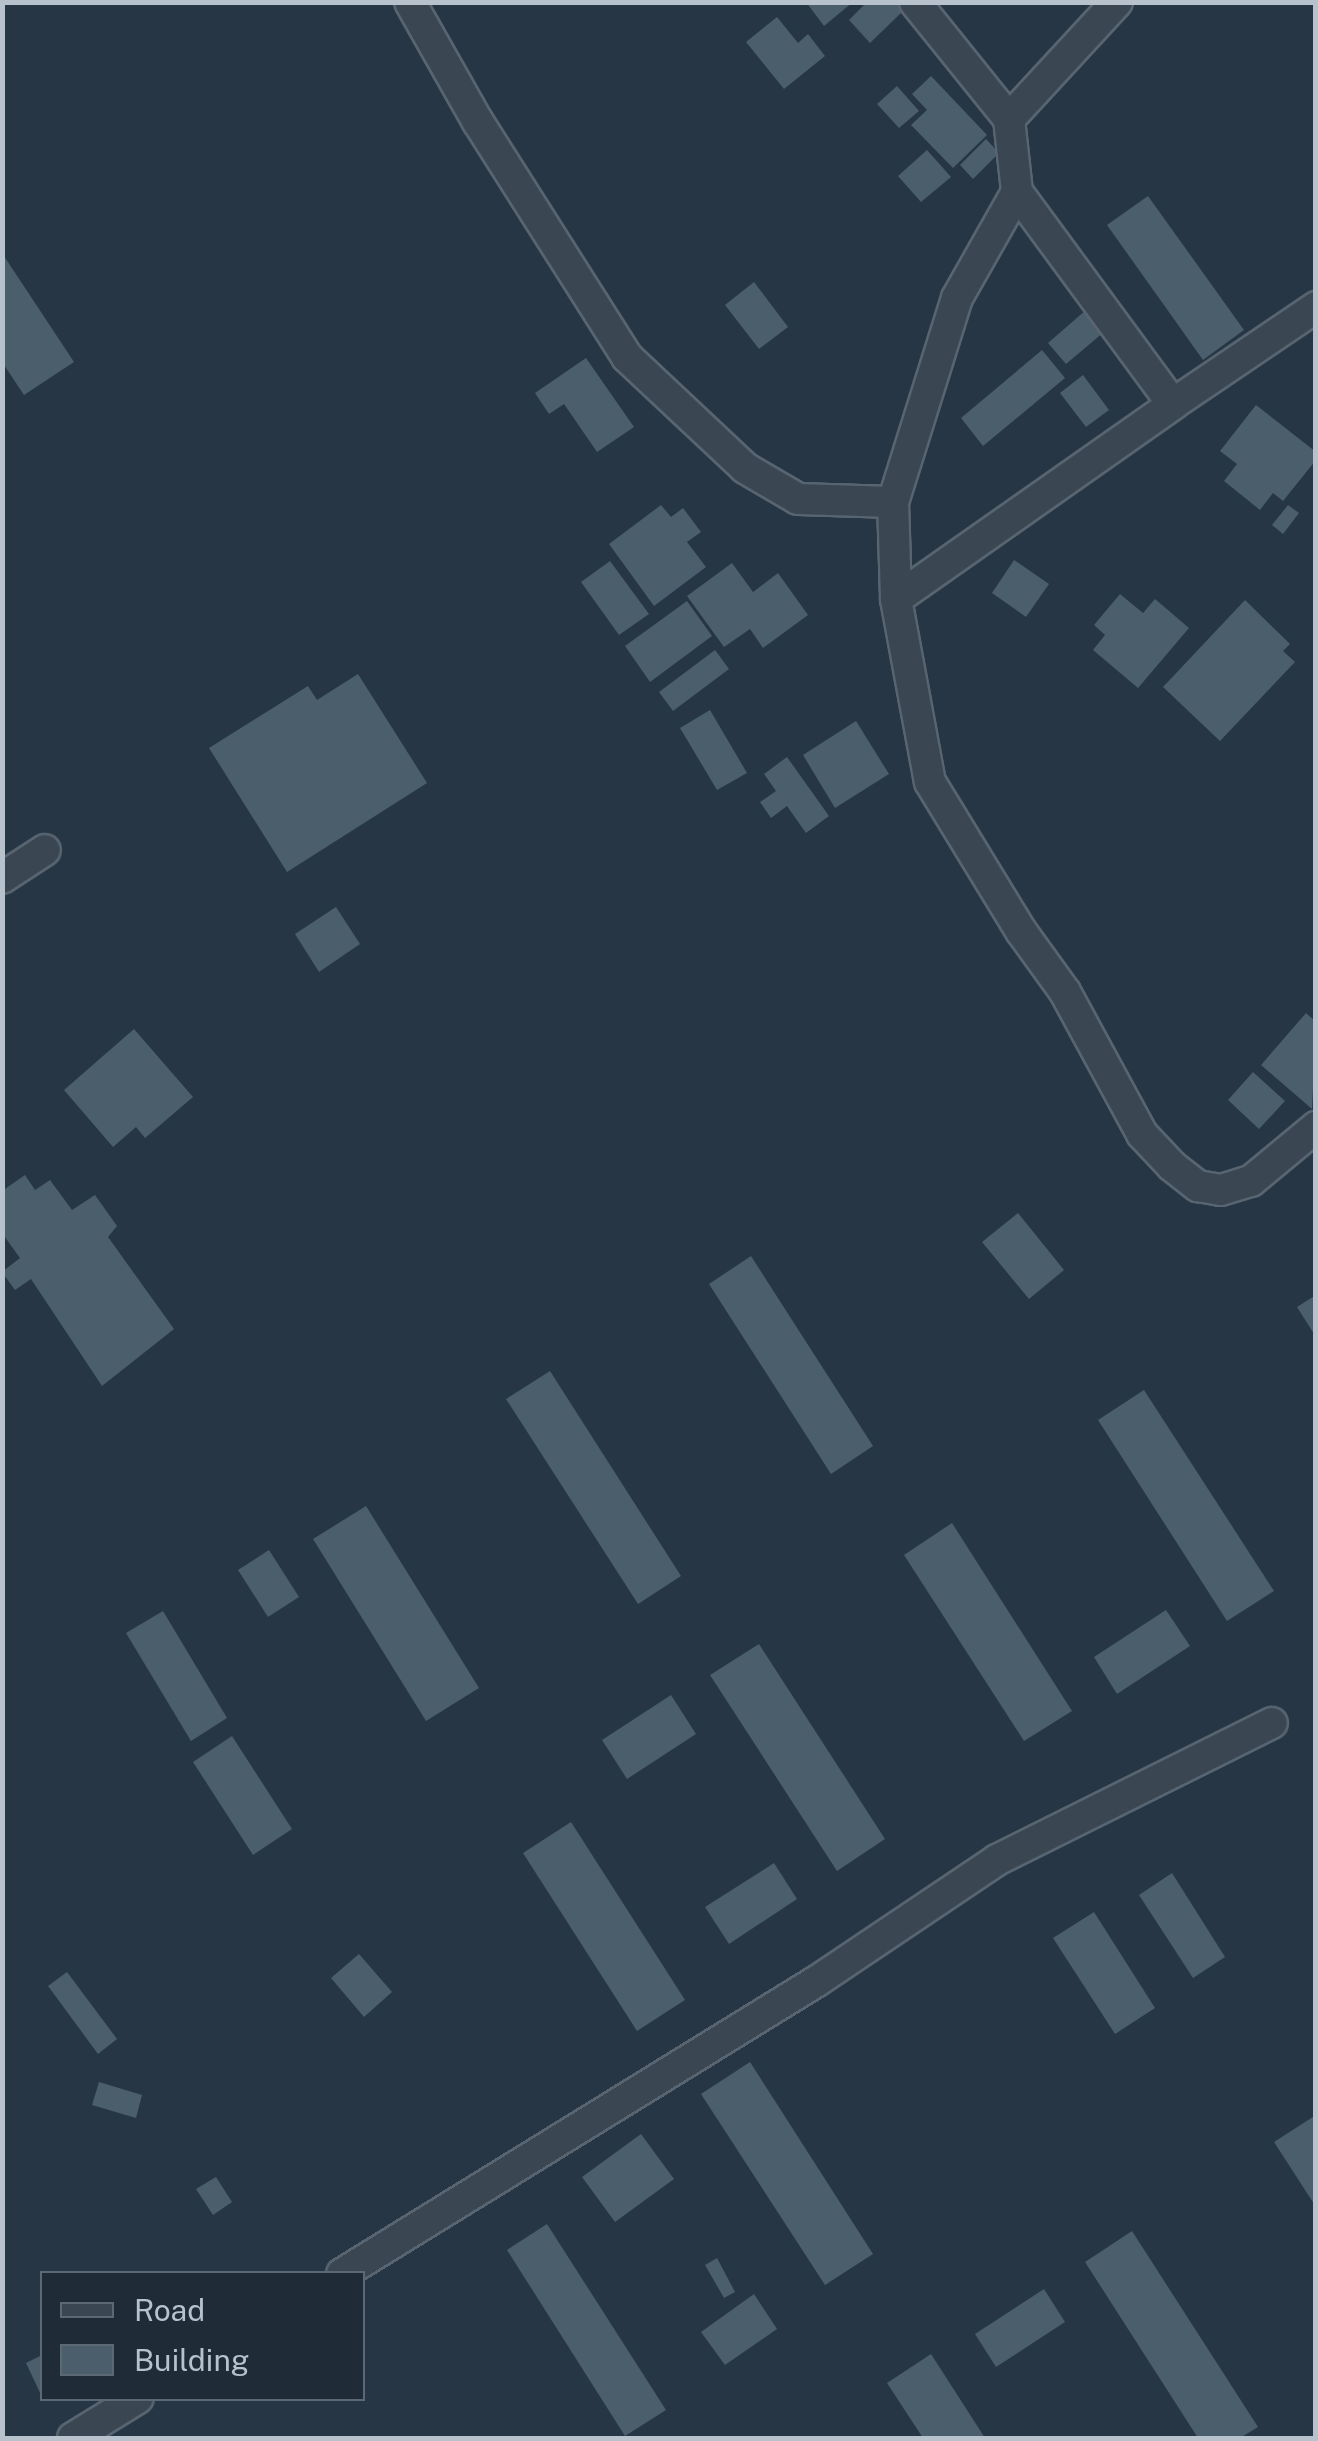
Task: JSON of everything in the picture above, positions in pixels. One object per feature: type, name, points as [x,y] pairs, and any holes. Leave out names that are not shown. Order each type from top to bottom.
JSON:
[{"type":"street","points":[[410,2],[478,122],[627,357],[745,468],[798,499],[893,502]]},
{"type":"street","points":[[915,2],[1009,118],[1017,192],[1173,404]]},
{"type":"street","points":[[1009,118],[1117,2]]},
{"type":"street","points":[[1017,192],[957,298],[893,502],[896,599],[930,782],[1021,931],[1065,992],[1142,1134],[1172,1166],[1198,1186],[1221,1190],[1250,1181],[1316,1127]]},
{"type":"street","points":[[896,599],[1316,308]]},
{"type":"street","points":[[2,878],[46,850]]},
{"type":"street","points":[[347,2271],[817,1981],[997,1860],[1272,1723]]},
{"type":"street","points":[[73,2438],[133,2401]]},
{"type":"building","points":[[806,2],[853,2],[824,26]]},
{"type":"building","points":[[867,2],[895,2],[903,11],[870,43],[849,20]]},
{"type":"building","points":[[777,17],[798,43],[808,34],[825,56],[784,89],[746,42]]},
{"type":"building","points":[[931,76],[987,135],[953,168],[911,125],[927,110],[912,94]]},
{"type":"building","points":[[897,86],[919,111],[899,128],[877,104]]},
{"type":"building","points":[[986,139],[999,153],[973,179],[960,165]]},
{"type":"building","points":[[927,150],[951,177],[921,202],[898,176]]},
{"type":"building","points":[[1148,196],[1244,330],[1203,360],[1107,225]]},
{"type":"building","points":[[2,253],[74,362],[24,395],[2,362]]},
{"type":"building","points":[[754,282],[788,327],[759,349],[725,305]]},
{"type":"building","points":[[1086,310],[1104,332],[1066,364],[1048,343]]},
{"type":"building","points":[[1042,350],[1065,378],[983,446],[961,418]]},
{"type":"building","points":[[586,358],[634,427],[597,452],[564,404],[549,414],[535,393]]},
{"type":"building","points":[[1083,375],[1109,410],[1086,427],[1060,393]]},
{"type":"building","points":[[1256,405],[1316,452],[1316,460],[1283,501],[1273,493],[1260,510],[1224,481],[1237,464],[1220,451]]},
{"type":"building","points":[[661,505],[671,517],[683,508],[701,532],[687,542],[706,567],[654,606],[609,544]]},
{"type":"building","points":[[1288,505],[1299,513],[1283,534],[1272,525]]},
{"type":"building","points":[[1014,560],[1049,584],[1026,617],[992,593]]},
{"type":"building","points":[[610,561],[649,614],[619,635],[581,582]]},
{"type":"building","points":[[732,563],[753,592],[778,573],[808,615],[763,648],[750,629],[724,647],[687,596]]},
{"type":"building","points":[[1120,594],[1143,613],[1155,599],[1189,628],[1138,688],[1093,650],[1105,635],[1094,625]]},
{"type":"building","points":[[1245,600],[1290,644],[1283,651],[1295,662],[1220,741],[1163,687]]},
{"type":"building","points":[[687,601],[712,636],[650,682],[625,646]]},
{"type":"building","points":[[715,650],[729,669],[673,711],[659,692]]},
{"type":"building","points":[[358,674],[427,783],[287,872],[209,748],[308,686],[317,700]]},
{"type":"building","points":[[710,710],[747,773],[717,790],[680,728]]},
{"type":"building","points":[[856,721],[889,774],[835,808],[803,755]]},
{"type":"building","points":[[787,757],[829,816],[806,833],[787,806],[771,818],[760,802],[776,791],[764,774]]},
{"type":"building","points":[[336,907],[360,944],[319,972],[295,934]]},
{"type":"building","points":[[1306,1013],[1316,1022],[1312,1109],[1261,1065]]},
{"type":"building","points":[[134,1029],[193,1097],[145,1138],[136,1127],[113,1147],[64,1090]]},
{"type":"building","points":[[1253,1072],[1285,1101],[1259,1129],[1228,1100]]},
{"type":"building","points":[[25,1175],[35,1190],[50,1180],[72,1210],[95,1195],[117,1226],[108,1237],[174,1329],[102,1386],[31,1279],[15,1290],[2,1272],[20,1258],[2,1233],[2,1191]]},
{"type":"building","points":[[1018,1213],[1064,1270],[1029,1299],[982,1242]]},
{"type":"building","points":[[751,1256],[873,1446],[831,1474],[709,1284]]},
{"type":"building","points":[[1316,1295],[1316,1337],[1297,1307]]},
{"type":"building","points":[[550,1371],[681,1576],[638,1604],[506,1399]]},
{"type":"building","points":[[1144,1390],[1274,1591],[1227,1621],[1098,1420]]},
{"type":"building","points":[[366,1506],[479,1688],[426,1721],[313,1539]]},
{"type":"building","points":[[952,1523],[1072,1711],[1024,1741],[904,1555]]},
{"type":"building","points":[[269,1550],[299,1597],[268,1617],[238,1570]]},
{"type":"building","points":[[1166,1610],[1190,1646],[1117,1694],[1094,1657]]},
{"type":"building","points":[[163,1611],[227,1718],[191,1741],[126,1633]]},
{"type":"building","points":[[759,1644],[885,1839],[837,1871],[710,1675]]},
{"type":"building","points":[[671,1695],[696,1734],[627,1779],[602,1740]]},
{"type":"building","points":[[232,1736],[292,1829],[253,1855],[193,1762]]},
{"type":"building","points":[[571,1822],[685,2000],[637,2031],[523,1853]]},
{"type":"building","points":[[774,1863],[797,1899],[729,1944],[705,1907]]},
{"type":"building","points":[[1172,1873],[1225,1957],[1193,1978],[1139,1895]]},
{"type":"building","points":[[1094,1912],[1155,2008],[1115,2034],[1053,1938]]},
{"type":"building","points":[[359,1954],[392,1992],[364,2017],[331,1978]]},
{"type":"building","points":[[67,1972],[117,2039],[98,2054],[48,1986]]},
{"type":"building","points":[[750,2062],[873,2254],[825,2285],[701,2094]]},
{"type":"building","points":[[99,2082],[142,2095],[136,2118],[92,2105]]},
{"type":"building","points":[[1316,2115],[1316,2207],[1274,2142]]},
{"type":"building","points":[[641,2134],[674,2179],[615,2222],[582,2177]]},
{"type":"building","points":[[216,2177],[232,2202],[213,2215],[196,2189]]},
{"type":"building","points":[[547,2224],[666,2410],[625,2436],[507,2250]]},
{"type":"building","points":[[1132,2231],[1258,2427],[1240,2438],[1198,2438],[1085,2262]]},
{"type":"building","points":[[717,2258],[735,2292],[724,2298],[705,2265]]},
{"type":"building","points":[[1044,2289],[1065,2322],[996,2367],[975,2334]]},
{"type":"building","points":[[754,2294],[777,2329],[725,2365],[701,2332]]},
{"type":"building","points":[[931,2354],[985,2438],[923,2438],[887,2383]]},
{"type":"building","points":[[40,2356],[40,2393],[26,2363]]}]
